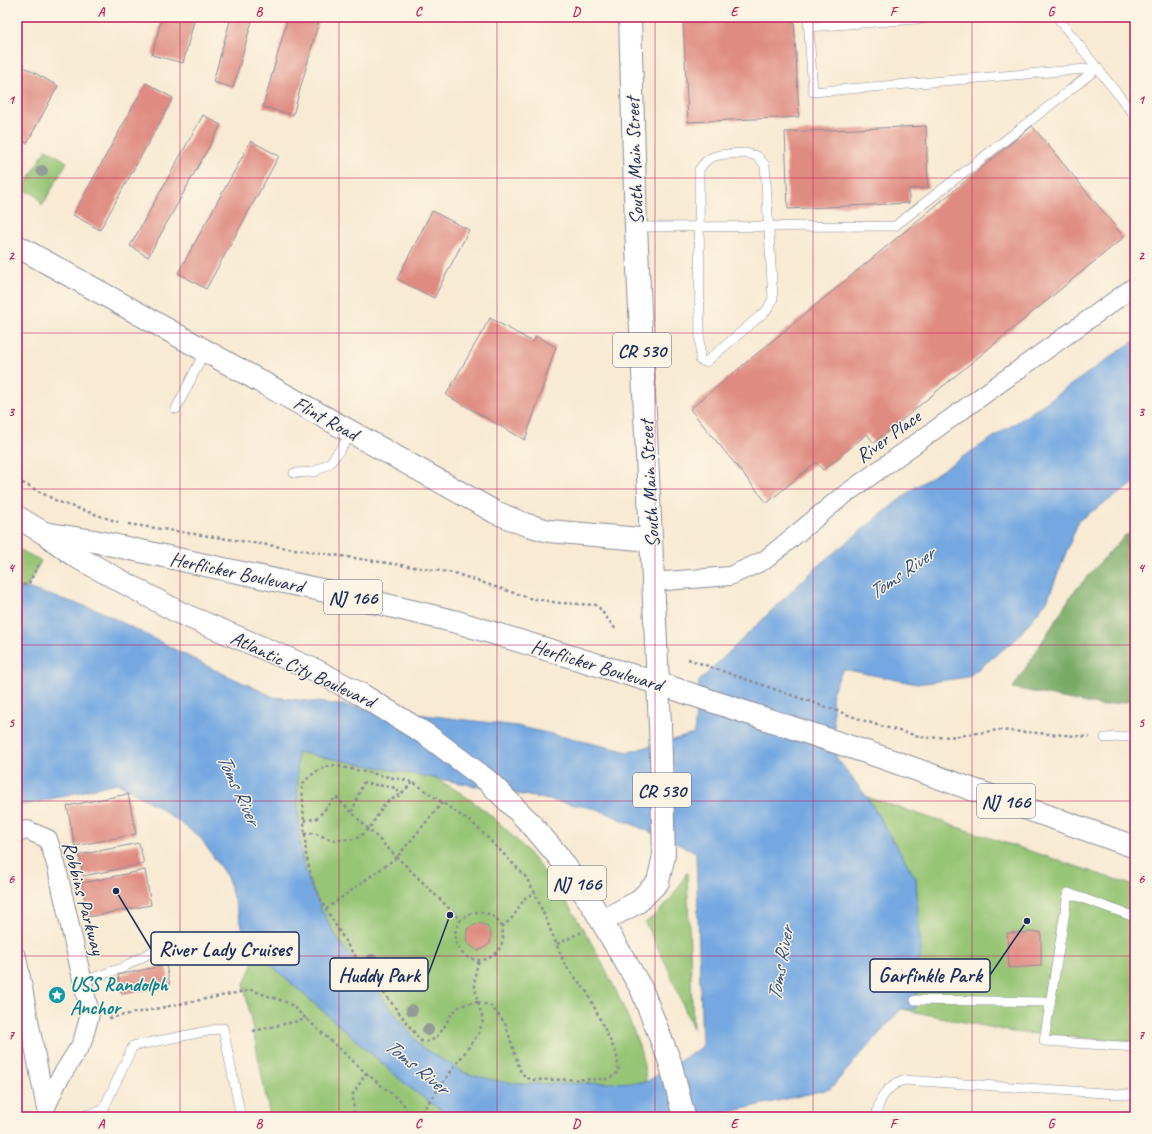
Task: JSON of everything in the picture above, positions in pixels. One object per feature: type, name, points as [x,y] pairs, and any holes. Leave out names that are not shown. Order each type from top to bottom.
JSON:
[{"type":"main road","name":"South Main Street","points":[[595,925],[638,902],[658,882],[664,856],[660,724],[636,227],[630,17]]},
{"type":"main road","name":"Flint Road","points":[[17,246],[495,512],[524,524],[549,531],[651,540]]},
{"type":"main road","name":"Atlantic City Boulevard","points":[[17,517],[44,533],[75,556],[180,613],[317,671],[362,695],[388,710],[461,760],[488,782],[532,825],[559,857],[595,925],[640,988],[670,1062],[684,1117]]},
{"type":"main road","name":"Herflicker Boulevard","points":[[44,533],[94,541],[340,594],[456,622],[657,683],[878,756],[1135,846]]},
{"type":"street","name":"River Place","points":[[653,582],[730,576],[765,560],[840,498],[1135,286]]},
{"type":"street","name":"Robbins Parkway","points":[[17,832],[27,830],[48,839],[56,864],[90,1014],[82,1043],[58,1081],[47,1112]]},
{"type":"street","name":"Robbins Parkway","points":[[17,957],[47,1112]]},
{"type":"lane","points":[[808,17],[813,92],[1098,68]]},
{"type":"lane","points":[[808,27],[944,17]]},
{"type":"lane","points":[[1057,17],[1135,116]]},
{"type":"lane","points":[[636,227],[895,226],[1098,68]]},
{"type":"lane","points":[[745,153],[758,156],[765,165],[768,226],[773,299],[767,310],[706,362],[700,360],[699,170],[705,160],[712,156],[745,153]]},
{"type":"lane","points":[[176,409],[205,351]]},
{"type":"lane","points":[[294,473],[314,472],[330,463],[353,432]]},
{"type":"lane","points":[[1105,738],[1135,736]]},
{"type":"lane","points":[[1135,917],[1068,894],[1044,1041],[1135,1047]]},
{"type":"lane","points":[[83,981],[122,968],[177,938]]},
{"type":"lane","points":[[915,1000],[1050,1002]]},
{"type":"lane","points":[[78,1117],[104,1114],[133,1046],[223,1028],[241,1117]]},
{"type":"lane","points":[[877,1117],[877,1109],[882,1096],[893,1084],[903,1080],[1135,1095]]},
{"type":"path","points":[[17,480],[59,502],[121,523],[454,573],[529,598],[560,603],[597,605],[617,631]]},
{"type":"path","points":[[17,587],[29,583],[39,564]]},
{"type":"path","points":[[688,659],[877,725],[926,738],[959,736],[998,730],[1105,738]]},
{"type":"path","points":[[332,765],[413,782],[476,826],[525,876],[536,893],[565,965],[587,992],[617,1055],[619,1072],[608,1080],[531,1080],[525,1078],[521,1073],[505,1023],[491,1006],[478,1002],[466,1004],[456,1009],[434,1040],[428,1042],[421,1041],[350,949],[313,885],[306,854],[302,785],[310,775],[320,769],[332,765]]},
{"type":"path","points":[[304,834],[314,833],[332,840],[356,839],[369,829],[385,803],[400,796],[413,782]]},
{"type":"path","points":[[352,812],[363,783],[396,788],[400,796]]},
{"type":"path","points":[[304,821],[317,818],[336,797],[461,920]]},
{"type":"path","points":[[326,909],[397,857],[443,802]]},
{"type":"path","points":[[502,927],[513,917],[525,898],[536,893]]},
{"type":"path","points":[[475,912],[483,912],[491,915],[502,927],[503,943],[494,956],[479,961],[466,957],[456,946],[455,931],[461,920],[475,912]]},
{"type":"path","points":[[557,944],[595,925]]},
{"type":"path","points":[[419,1116],[479,1033],[483,1020],[473,986],[475,971],[479,961]]},
{"type":"path","points":[[106,1018],[251,990],[289,1002],[366,1073],[403,1103],[408,1117]]},
{"type":"path","points":[[872,990],[908,991]]},
{"type":"path","points":[[253,1031],[307,1019]]},
{"type":"path","points":[[354,1117],[353,1094],[366,1073]]},
{"type":"green space","points":[[46,149],[67,162],[42,206],[39,199],[35,195],[30,192],[22,191]]},
{"type":"green space","points":[[1135,531],[1135,700],[1102,706],[1013,688],[1072,594],[1124,536]]},
{"type":"green space","points":[[17,548],[41,561],[26,588],[17,591]]},
{"type":"green space","points":[[297,752],[432,777],[464,795],[493,818],[520,844],[545,873],[587,936],[621,1002],[633,1031],[641,1051],[646,1082],[557,1086],[490,1080],[458,1070],[421,1048],[410,1036],[351,959],[338,940],[316,900],[302,857],[298,832]]},
{"type":"green space","points":[[867,797],[1135,886],[1135,1042],[1013,1032],[901,1009],[917,985],[920,955],[916,879]]},
{"type":"green space","points":[[687,872],[693,1029],[667,966],[645,923],[669,900],[679,887]]},
{"type":"green space","points":[[263,958],[410,1088],[451,1117],[270,1117],[244,985],[253,962]]},
{"type":"water","name":"Toms River","points":[[1135,340],[1135,483],[1079,520],[1047,601],[1015,640],[968,677],[917,684],[843,669],[832,693],[836,757],[867,797],[916,879],[920,955],[915,1009],[901,1009],[830,1089],[707,1117],[451,1117],[410,1088],[263,958],[253,962],[227,877],[200,837],[157,806],[117,783],[17,807],[17,591],[26,588],[98,610],[213,669],[274,697],[517,726],[629,752],[694,734],[699,681],[821,563],[914,488],[1022,419]],"holes":[[[297,752],[597,809],[696,852],[702,1047],[646,1082],[525,1084],[498,1081],[467,1074],[421,1047],[340,943],[322,911],[308,879],[301,856],[298,813]]]},
{"type":"building","points":[[162,17],[195,17],[183,63],[152,55]]},
{"type":"building","points":[[231,17],[253,17],[233,88],[213,82]]},
{"type":"building","points":[[288,17],[320,17],[293,115],[263,107]]},
{"type":"building","points":[[683,17],[794,17],[799,117],[688,122]]},
{"type":"building","points":[[17,63],[58,86],[27,143],[17,138]]},
{"type":"building","points":[[146,83],[173,98],[100,230],[73,215]]},
{"type":"building","points":[[203,115],[221,125],[148,257],[130,246]]},
{"type":"building","points":[[926,126],[928,188],[909,189],[909,203],[788,209],[785,132]]},
{"type":"building","points":[[1032,126],[1124,237],[874,443],[867,434],[823,470],[816,462],[767,503],[690,409]]},
{"type":"building","points":[[251,141],[279,156],[206,289],[178,273]]},
{"type":"building","points":[[432,211],[469,230],[434,298],[397,279]]},
{"type":"building","points":[[490,318],[533,342],[536,336],[556,347],[525,440],[446,395]]},
{"type":"building","points":[[128,794],[136,834],[75,846],[67,806]]},
{"type":"building","points":[[139,843],[144,864],[83,876],[79,855]]},
{"type":"building","points":[[145,870],[151,905],[88,917],[82,883]]},
{"type":"building","points":[[479,923],[487,926],[491,934],[490,944],[478,951],[466,942],[467,929]]},
{"type":"building","points":[[1041,932],[1041,966],[1009,968],[1007,933]]},
{"type":"building","points":[[166,965],[170,985],[122,994],[118,975]]},
{"type":"place","name":"River Lady Cruises","points":[[116,891]]},
{"type":"place","name":"Huddy Park","points":[[450,915]]},
{"type":"place","name":"Garfinkle Park","points":[[1027,921]]},
{"type":"place","name":"USS Randolph Anchor","points":[[57,995]]}]
